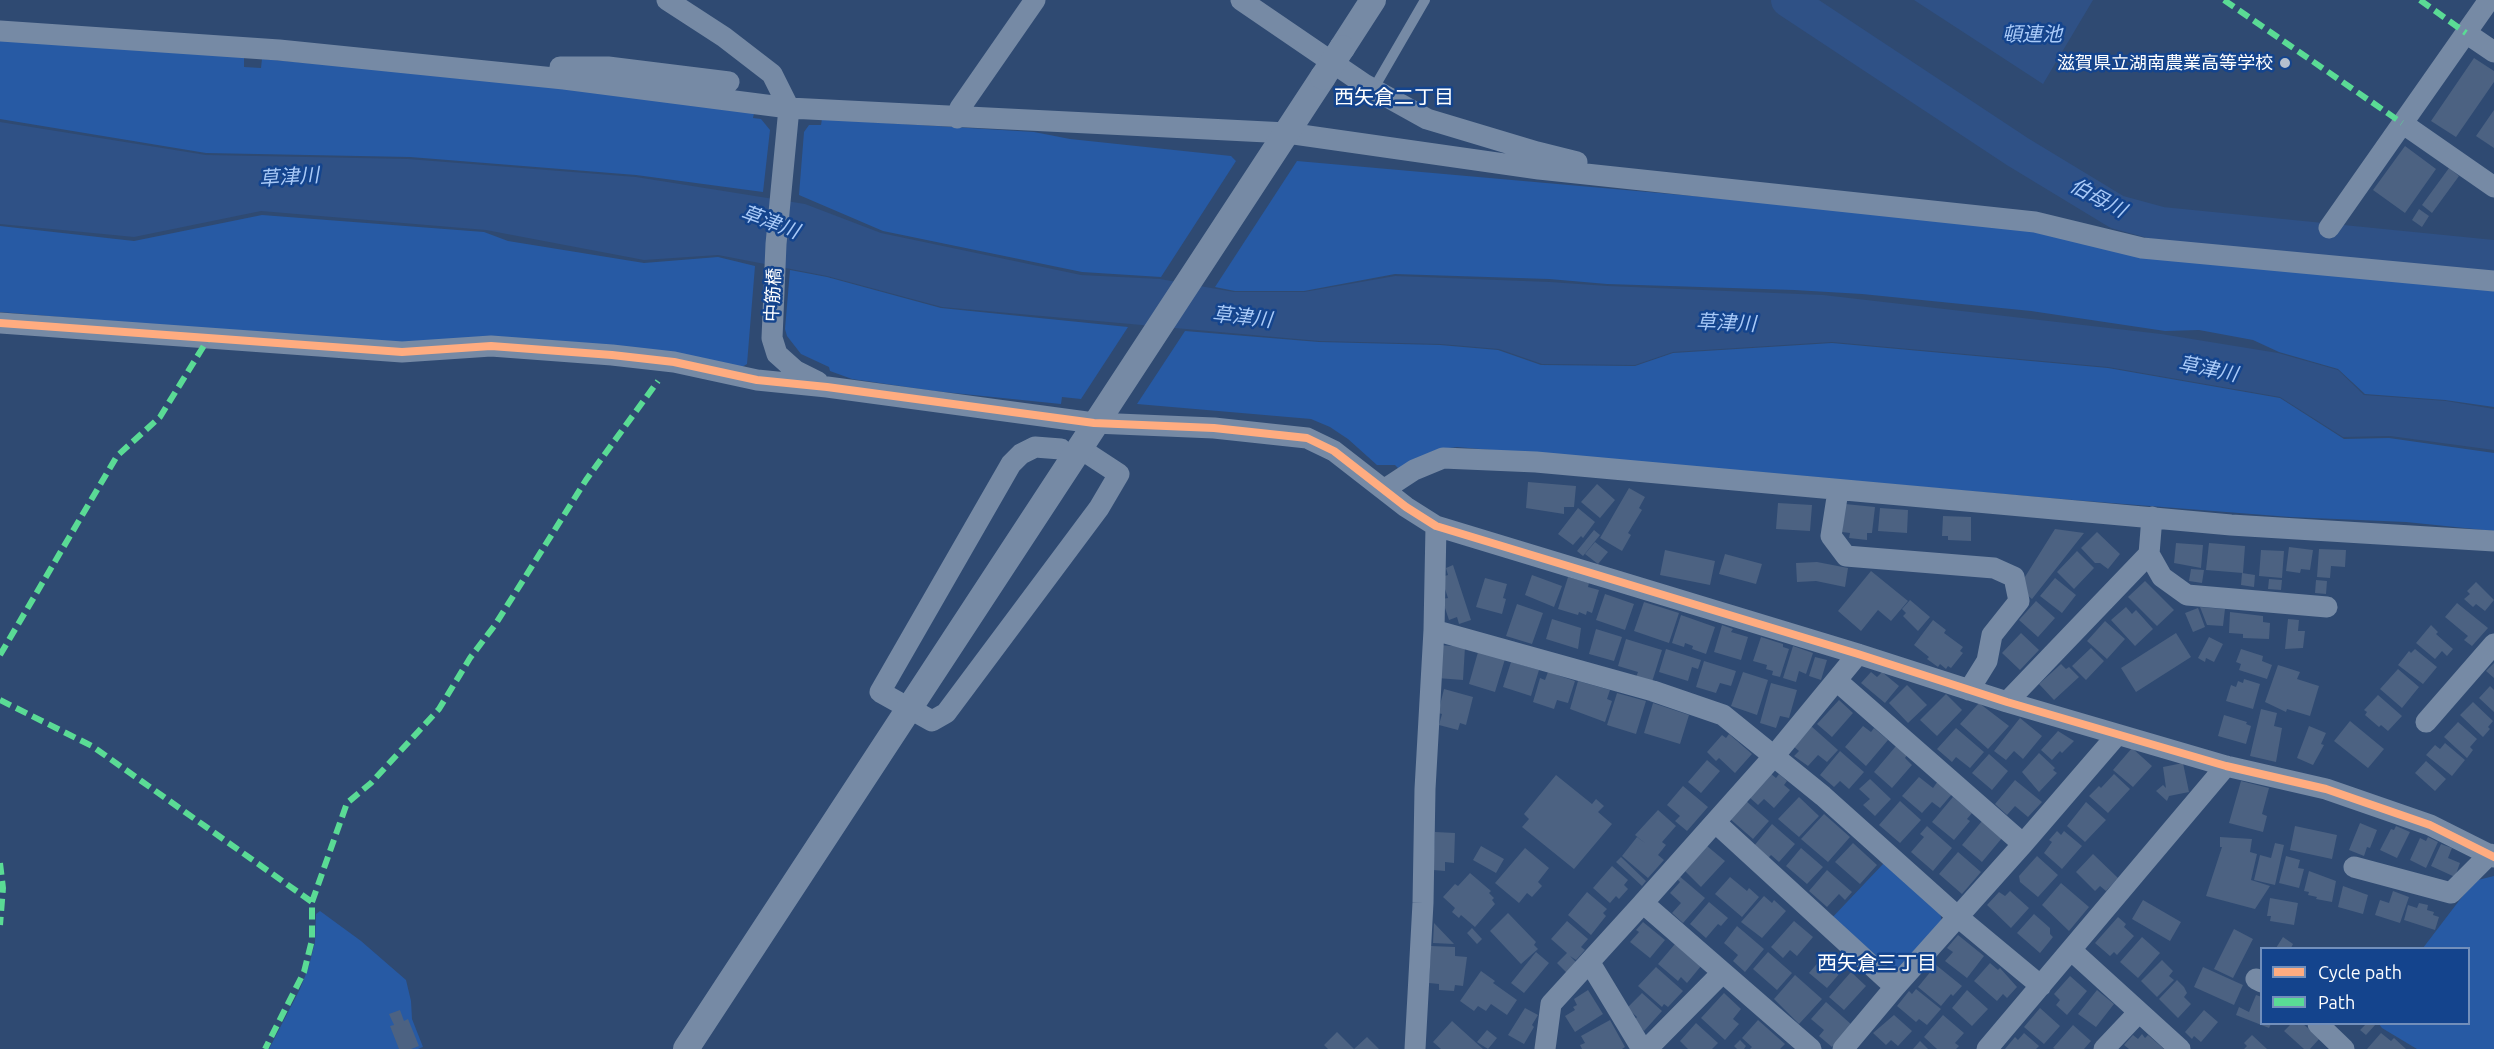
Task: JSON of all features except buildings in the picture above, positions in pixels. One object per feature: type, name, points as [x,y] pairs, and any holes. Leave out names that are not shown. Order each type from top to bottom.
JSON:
[{"type":"street","points":[[667,0],[724,37],[772,74],[788,118]]},
{"type":"street","points":[[958,113],[1035,0]]},
{"type":"street","points":[[1241,0],[1364,84],[1428,119],[1538,161]]},
{"type":"street","points":[[686,1049],[1373,0]]},
{"type":"street","points":[[2329,228],[2489,0]]},
{"type":"street","points":[[0,18],[171,30],[564,73],[788,118],[958,113],[1287,133],[2033,216],[2141,238],[2494,270]]},
{"type":"street","points":[[0,31],[564,73],[608,67],[729,82]]},
{"type":"street","points":[[2466,33],[2494,52]]},
{"type":"street","name":"中筋橋","points":[[788,118],[771,323],[772,338],[777,354],[796,371],[827,387]]},
{"type":"street","points":[[2402,123],[2494,187]]},
{"type":"street","points":[[2033,216],[2142,248],[2494,281]]},
{"type":"street","points":[[0,323],[402,352],[491,346],[522,347],[674,362],[758,380],[827,387],[1094,423],[1214,428],[1307,438],[1334,451],[1406,507],[1436,526],[2117,735],[2226,766],[2326,789],[2430,825],[2492,856],[2451,893],[2354,867]]},
{"type":"street","points":[[1061,449],[1035,447],[1021,454],[1011,464],[880,692],[932,721],[946,713],[1099,508],[1119,474],[1090,455]]},
{"type":"street","points":[[1385,489],[1431,462],[1443,458],[1458,458],[1536,462],[1838,491],[2344,533],[2494,541]]},
{"type":"street","points":[[1838,491],[1831,536],[1845,556],[1994,568],[2014,577],[2019,601],[1992,635],[1987,661],[1969,690]]},
{"type":"street","points":[[2152,517],[2149,554],[2162,577],[2187,595],[2327,607]]},
{"type":"street","points":[[1415,1049],[1434,630],[1436,526]]},
{"type":"street","points":[[2007,702],[2149,554]]},
{"type":"street","points":[[1434,630],[1685,701],[1723,715],[1774,756],[2040,986]]},
{"type":"street","points":[[2426,722],[2494,644]]},
{"type":"street","points":[[1545,1049],[1551,1004],[1716,823],[1858,654]]},
{"type":"street","points":[[1837,681],[2023,844]]},
{"type":"street","points":[[1843,1049],[2117,735]]},
{"type":"street","points":[[1987,1049],[2226,766]]},
{"type":"street","points":[[1716,823],[1895,987]]},
{"type":"street","points":[[1643,903],[1811,1049]]},
{"type":"street","points":[[2071,950],[2180,1049]]},
{"type":"street","points":[[1590,963],[1642,1049]]},
{"type":"street","points":[[1647,1049],[1722,973]]},
{"type":"street","points":[[2104,1049],[2139,1012]]},
{"type":"street","points":[[2320,1025],[2344,1049]]},
{"type":"lane","points":[[1374,88],[1425,0]]},
{"type":"shaded area","points":[[0,39],[244,57],[244,67],[261,68],[262,59],[503,80],[754,113],[753,118],[761,119],[770,130],[763,192],[636,175],[410,157],[206,153],[0,119]]},
{"type":"shaded area","points":[[822,119],[1034,132],[1070,139],[1231,156],[1236,161],[1161,277],[1082,272],[883,231],[799,195],[804,132],[809,125],[821,125]]},
{"type":"shaded area","points":[[1297,161],[2033,226],[2494,285],[2494,407],[2445,400],[2365,394],[2338,369],[2279,352],[2253,340],[2199,330],[2165,331],[2031,311],[1862,294],[1395,274],[1304,291],[1235,291],[1215,287]]},
{"type":"shaded area","points":[[262,215],[484,232],[508,241],[644,263],[718,257],[755,266],[747,364],[742,367],[385,344],[0,312],[0,226],[134,241]]},
{"type":"shaded area","points":[[790,270],[827,277],[941,308],[1128,327],[1081,399],[1062,397],[1061,404],[934,391],[852,379],[830,371],[829,367],[801,354],[787,336],[785,329]]},
{"type":"shaded area","points":[[1185,331],[1319,342],[1440,345],[1498,350],[1541,365],[1635,366],[1673,353],[1832,343],[2108,368],[2280,398],[2344,439],[2389,438],[2494,453],[2494,531],[2406,522],[2290,517],[2073,500],[1457,447],[1441,449],[1399,469],[1395,465],[1377,465],[1348,439],[1330,427],[1311,419],[1137,404]]},
{"type":"shaded area","points":[[1884,863],[1940,912],[1942,923],[1897,972],[1885,971],[1829,921]]},
{"type":"shaded area","points":[[2494,876],[2494,1049],[2417,1049],[2380,1025],[2470,1025],[2470,947],[2424,947],[2468,889],[2478,880]]},
{"type":"shaded area","points":[[320,911],[361,941],[406,980],[412,1019],[423,1047],[418,1049],[269,1049],[300,989],[309,966],[315,942],[316,914]]},
{"type":"water","name":"頓連池","points":[[1914,0],[2093,0],[2043,84]]},
{"type":"water","name":"草津川","points":[[0,122],[206,155],[408,159],[636,177],[805,204],[881,233],[1081,275],[1160,279],[1234,292],[1304,292],[1395,276],[1550,282],[1823,295],[2161,334],[2278,353],[2338,370],[2364,395],[2446,401],[2494,409],[2494,450],[2390,436],[2343,437],[2280,397],[2108,367],[1832,342],[1673,352],[1635,365],[1542,364],[1499,349],[1440,344],[1319,341],[942,307],[827,276],[718,255],[644,260],[486,230],[261,211],[134,237],[0,224]]},
{"type":"waterway","name":"伯母川","points":[[1788,0],[2018,152],[2117,212],[2161,224],[2494,257]]},
{"type":"marked path","points":[[2224,0],[2402,123]]},
{"type":"marked path","points":[[2420,0],[2466,33]]},
{"type":"marked path","points":[[0,655],[117,456],[160,417],[208,339]]},
{"type":"marked path","points":[[312,902],[347,803],[371,783],[439,709],[586,480],[658,381]]},
{"type":"marked path","points":[[0,700],[92,746],[312,902],[312,940],[304,972],[265,1049]]},
{"type":"marked path","points":[[0,863],[3,888],[0,925]]},
{"type":"cycle path","points":[[0,323],[402,352],[491,346],[612,355],[674,362],[757,380],[827,387],[1094,423],[1214,428],[1307,438],[1334,451],[1406,507],[1436,526],[1858,654],[2007,702],[2226,766],[2326,789],[2430,825],[2494,857]]},
{"type":"place","name":"滋賀県立湖南農業高等学校","points":[[2285,63]]},
{"type":"district","name":"西矢倉二丁目","points":[[1394,97]]},
{"type":"district","name":"西矢倉三丁目","points":[[1877,963]]}]
